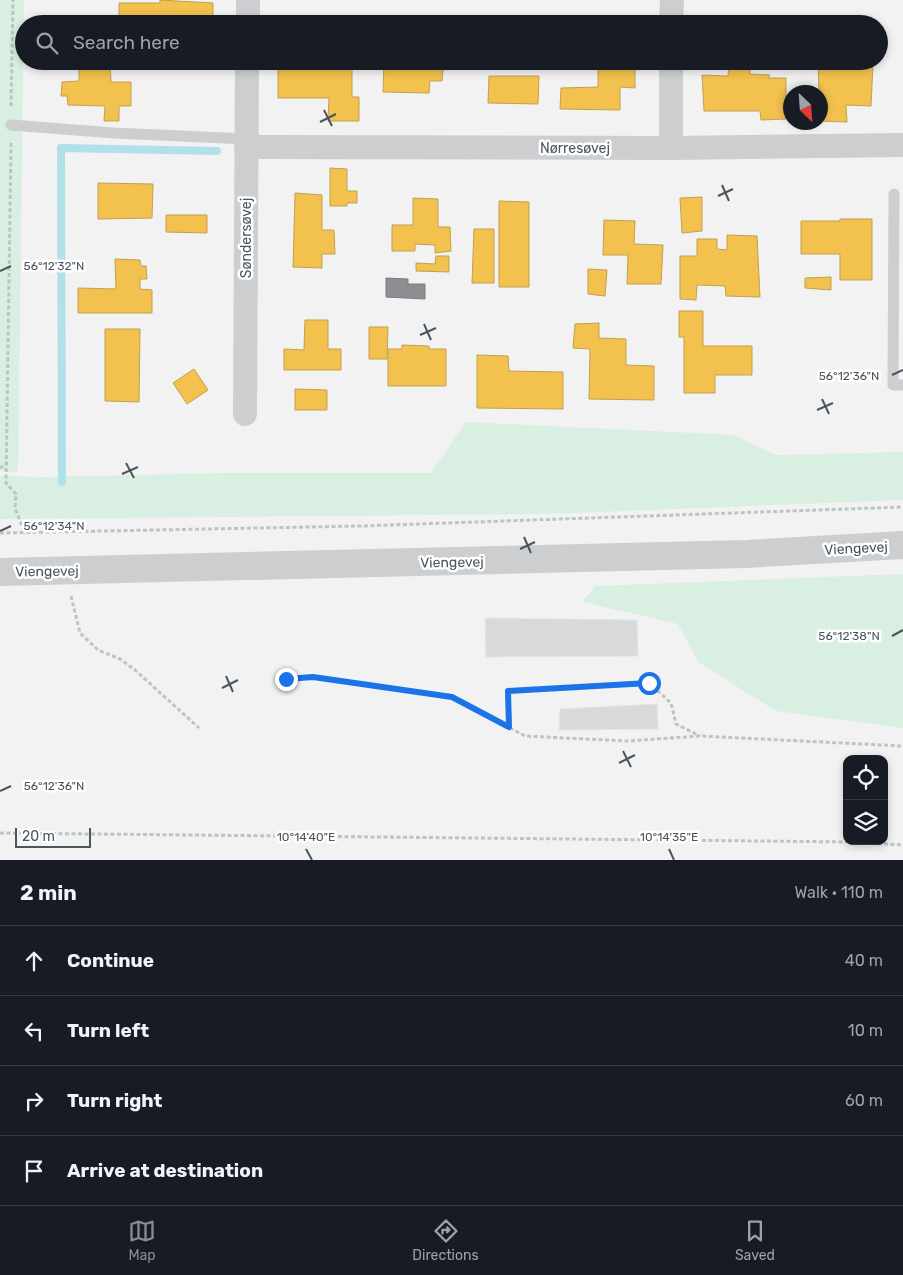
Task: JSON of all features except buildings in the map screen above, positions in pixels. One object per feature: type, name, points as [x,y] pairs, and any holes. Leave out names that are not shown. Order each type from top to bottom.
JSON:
[{"type":"street","points":[[248,0],[248,15]]},
{"type":"street","points":[[671,15],[672,0]]},
{"type":"street","name":"Søndersøvej","points":[[245,414],[247,70]]},
{"type":"street","points":[[671,70],[671,148]]},
{"type":"street","name":"Nørresøvej","points":[[246,143],[671,148],[903,145]]},
{"type":"street","name":"Viengevej","points":[[0,572],[746,554],[903,545]]},
{"type":"lane","points":[[11,125],[246,143]]},
{"type":"lane","points":[[894,194],[893,385],[903,385]]},
{"type":"path","points":[[13,0],[6,483],[16,494],[15,508],[25,534]]},
{"type":"path","points":[[0,468],[7,462]]},
{"type":"path","points":[[0,534],[361,526],[903,507]]},
{"type":"path","points":[[69,571],[71,603],[80,633],[98,650],[120,659],[135,670],[199,728]]},
{"type":"path","points":[[286,679],[313,677],[452,697],[525,736],[627,741],[700,736],[903,746]]},
{"type":"path","points":[[509,727],[508,691],[649,683],[671,703],[676,724],[700,736]]},
{"type":"path","points":[[0,834],[835,842],[903,845]]},
{"type":"green space","points":[[0,0],[24,0],[24,15],[15,15],[15,70],[23,70],[18,472],[0,471]]},
{"type":"green space","points":[[466,422],[734,435],[776,455],[903,452],[903,500],[549,514],[0,519],[0,476],[431,473]]},
{"type":"green space","points":[[903,574],[903,728],[776,711],[698,662],[678,624],[582,602],[595,586]]},
{"type":"waterway","points":[[62,482],[61,148],[217,151]]},
{"type":"route","points":[[286,679],[313,677],[452,697],[509,727],[508,691],[649,683]]}]
